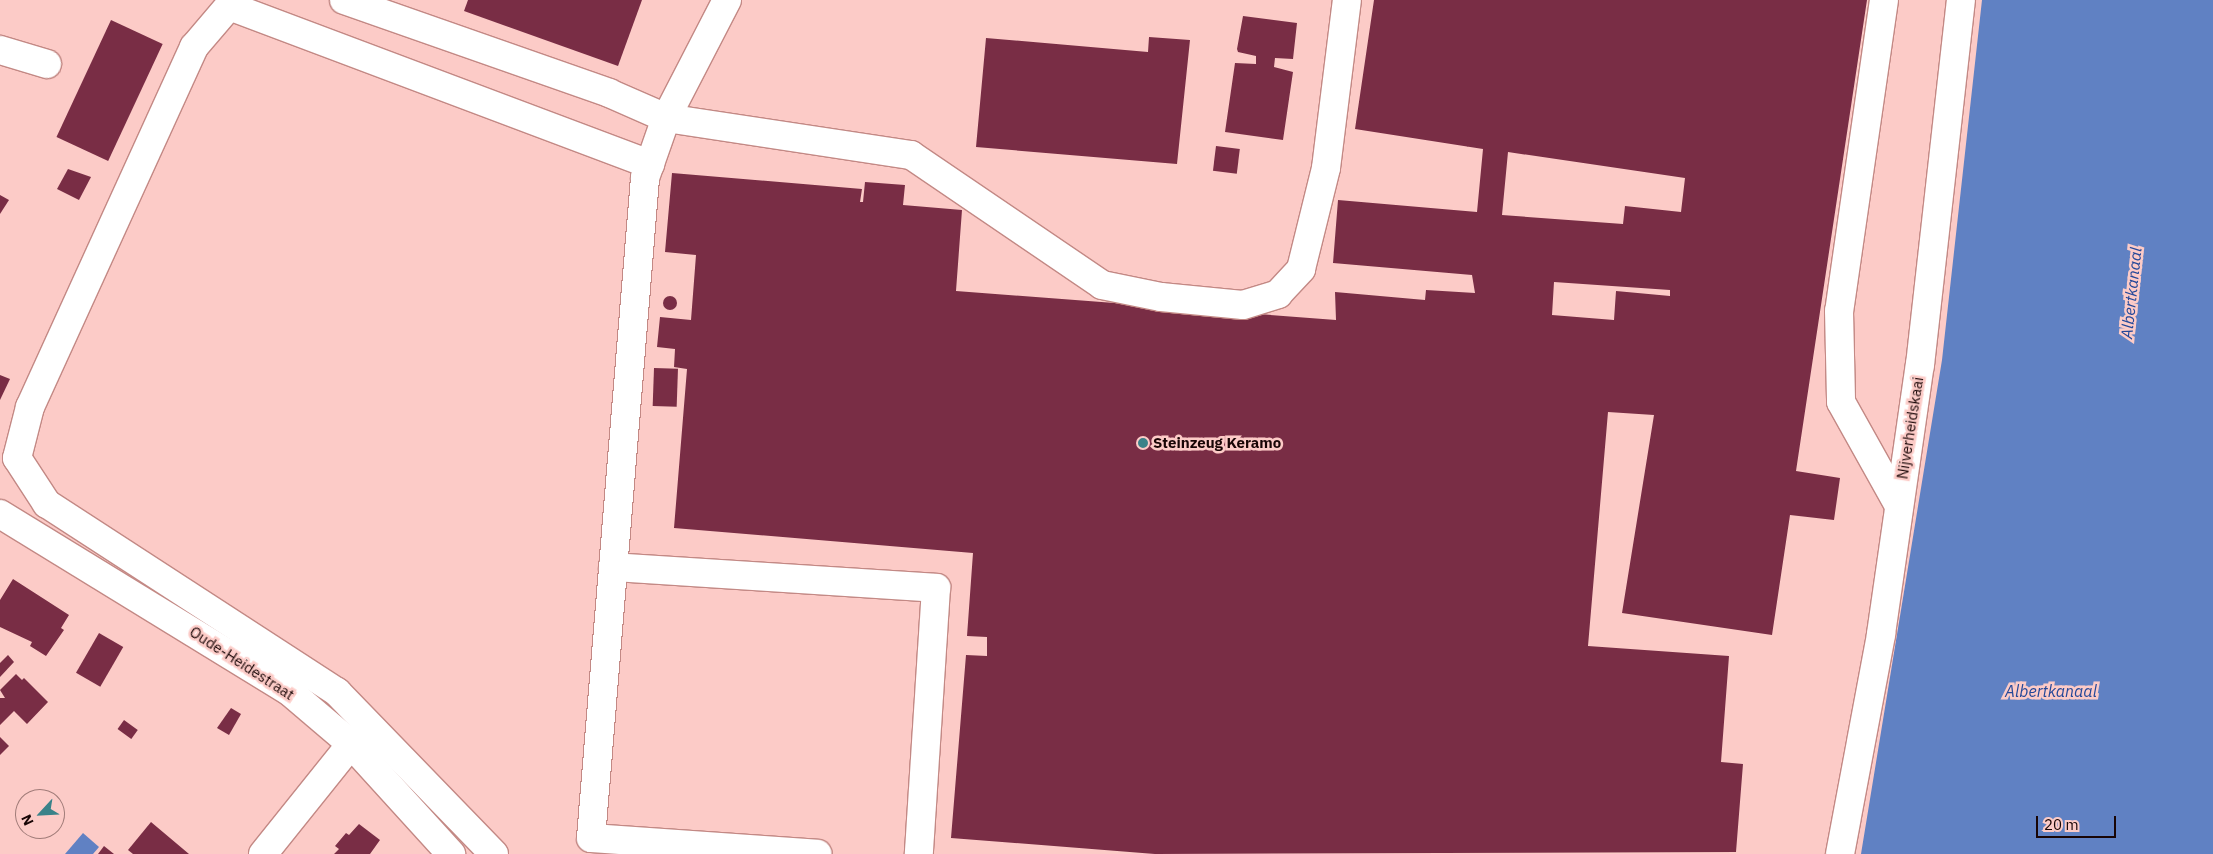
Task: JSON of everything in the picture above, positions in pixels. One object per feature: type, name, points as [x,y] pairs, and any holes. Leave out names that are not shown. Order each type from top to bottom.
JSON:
[{"type":"street","points":[[344,0],[609,93],[666,118],[911,155],[1102,285],[1161,297],[1243,304],[1278,294],[1301,268],[1326,168],[1347,0]]},
{"type":"street","points":[[727,0],[666,118],[645,178],[590,846],[817,854]]},
{"type":"street","points":[[1884,0],[1839,310],[1841,402],[1898,504]]},
{"type":"street","name":"Nijverheidskaai","points":[[1840,854],[1881,634],[1898,504],[1920,365],[1961,0]]},
{"type":"street","points":[[494,854],[337,692],[46,504],[17,458],[30,407],[194,47],[229,6],[650,164]]},
{"type":"street","points":[[0,50],[47,64]]},
{"type":"street","name":"Oude-Heidestraat","points":[[0,514],[230,653],[290,692],[352,744],[451,854]]},
{"type":"street","points":[[613,567],[936,588],[919,854]]},
{"type":"street","points":[[263,854],[352,744]]},
{"type":"water","name":"Albertkanaal","points":[[1982,0],[2213,0],[2213,854],[1861,854],[1942,360]]},
{"type":"water","points":[[83,833],[99,847],[93,854],[65,854]]},
{"type":"building","points":[[468,0],[642,0],[618,66],[464,11]]},
{"type":"building","name":"Steinzeug Keramo","points":[[1374,0],[1867,0],[1796,471],[1840,478],[1834,520],[1790,515],[1772,635],[1622,613],[1654,415],[1608,412],[1588,646],[1729,656],[1721,762],[1743,764],[1736,852],[1155,854],[951,838],[966,655],[987,656],[987,637],[967,636],[973,553],[674,528],[687,369],[674,367],[675,349],[657,347],[660,317],[691,320],[696,255],[665,252],[672,173],[862,189],[860,202],[863,202],[865,182],[905,185],[903,205],[962,210],[956,291],[1336,320],[1335,292],[1425,300],[1426,290],[1475,293],[1472,275],[1333,263],[1338,200],[1477,212],[1483,149],[1355,129]],"holes":[[[1508,152],[1685,178],[1681,212],[1625,206],[1623,224],[1502,215]],[[1554,282],[1670,290],[1670,296],[1616,291],[1614,320],[1552,315]]]},
{"type":"building","points":[[1243,16],[1297,23],[1293,59],[1275,58],[1274,67],[1293,72],[1283,140],[1225,132],[1235,63],[1256,64],[1256,56],[1238,52],[1237,49]]},
{"type":"building","points":[[111,20],[163,44],[108,161],[56,137]]},
{"type":"building","points":[[1149,37],[1190,40],[1177,164],[976,147],[986,38],[1148,52]]},
{"type":"building","points":[[1216,146],[1240,149],[1237,174],[1213,171]]},
{"type":"building","points":[[68,169],[91,177],[79,200],[57,189]]},
{"type":"building","points":[[0,195],[9,200],[0,214]]},
{"type":"building","points":[[670,296],[675,298],[677,303],[675,308],[670,310],[665,308],[663,303],[665,298]]},
{"type":"building","points":[[654,368],[678,369],[677,407],[653,406]]},
{"type":"building","points":[[0,375],[10,379],[0,400]]},
{"type":"building","points":[[13,579],[69,615],[61,628],[64,630],[46,656],[30,646],[32,642],[0,627],[0,600]]},
{"type":"building","points":[[99,633],[123,647],[100,687],[76,673]]},
{"type":"building","points":[[8,655],[14,662],[0,677],[0,663]]},
{"type":"building","points":[[16,674],[22,680],[24,678],[48,702],[27,724],[14,711],[0,725],[0,698],[5,698],[0,690]]},
{"type":"building","points":[[231,708],[241,714],[229,735],[217,728]]},
{"type":"building","points":[[124,720],[138,730],[131,739],[118,729]]},
{"type":"building","points":[[0,737],[9,746],[0,755]]},
{"type":"building","points":[[151,822],[189,854],[133,854],[128,850]]},
{"type":"building","points":[[359,824],[380,840],[370,854],[334,854],[339,849],[335,846],[346,833],[349,835]]},
{"type":"building","points":[[104,846],[114,854],[98,854]]},
{"type":"place","name":"Steinzeug Keramo","points":[[1143,443]]}]
